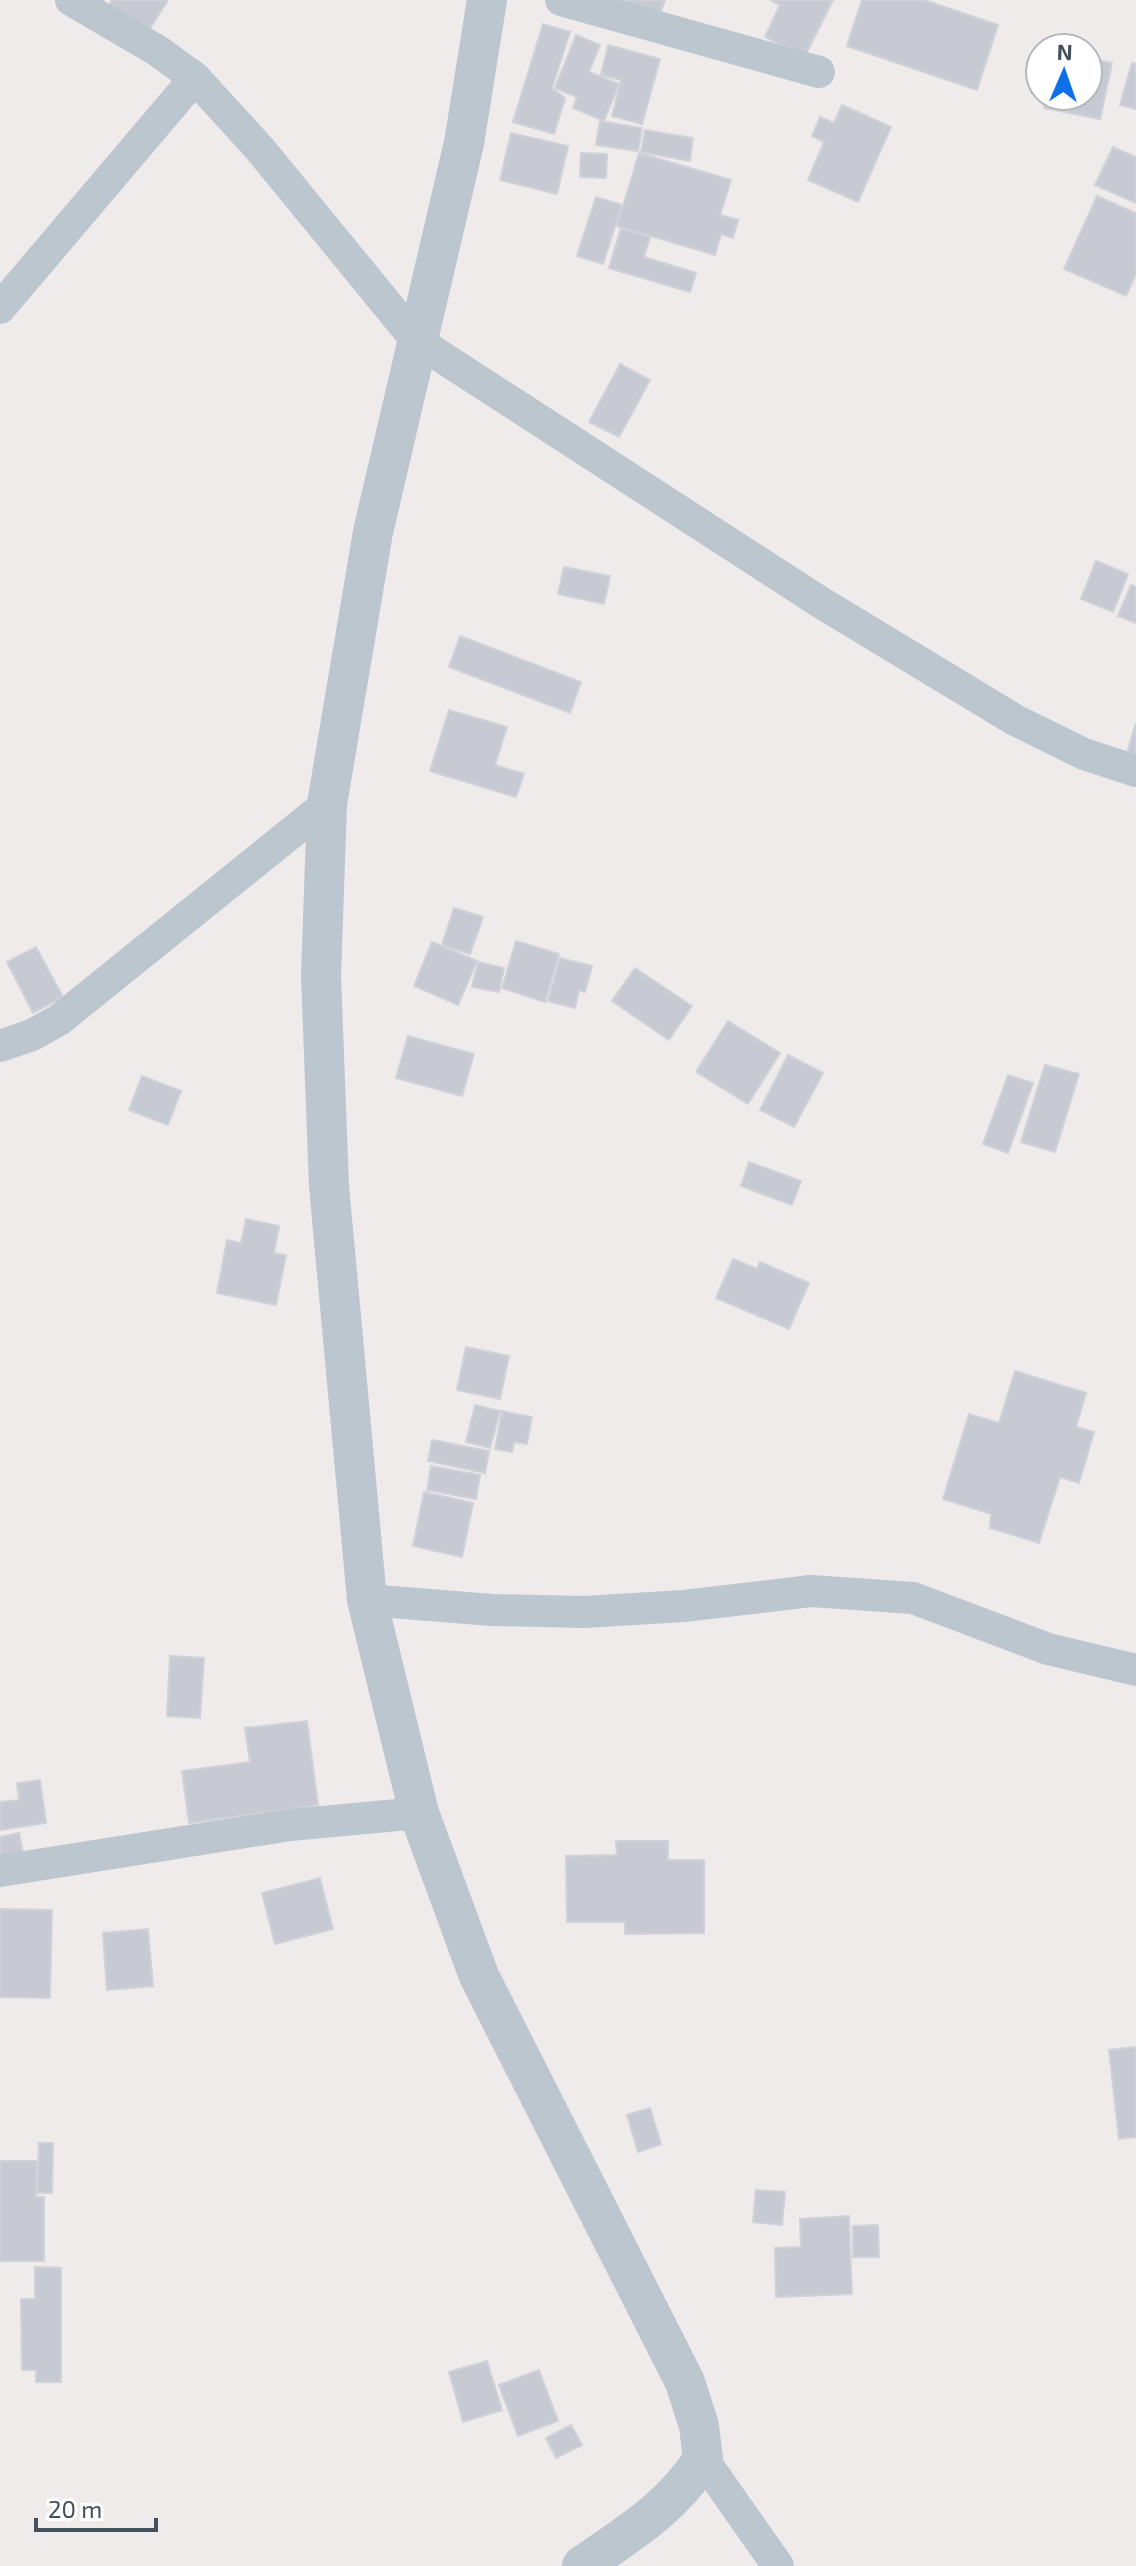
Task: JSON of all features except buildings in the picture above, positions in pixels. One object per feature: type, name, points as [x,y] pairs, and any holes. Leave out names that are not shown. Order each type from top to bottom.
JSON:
[{"type":"street","points":[[71,0],[158,51],[195,78],[259,148],[417,341],[820,602],[1015,720],[1084,754],[1136,771]]},
{"type":"street","points":[[487,0],[464,143],[373,532],[327,804],[321,976],[329,1186],[367,1600],[419,1813],[479,1976],[685,2382],[699,2426],[703,2459],[778,2566]]},
{"type":"street","points":[[561,0],[819,72]]},
{"type":"street","points":[[0,308],[195,78]]},
{"type":"street","points":[[0,1046],[32,1035],[59,1020],[327,804]]},
{"type":"street","points":[[367,1600],[492,1610],[584,1612],[684,1606],[811,1591],[913,1598],[1048,1649],[1136,1670]]},
{"type":"street","points":[[0,1871],[290,1825],[419,1813]]},
{"type":"street","points":[[582,2566],[658,2513],[689,2482],[703,2459]]}]
